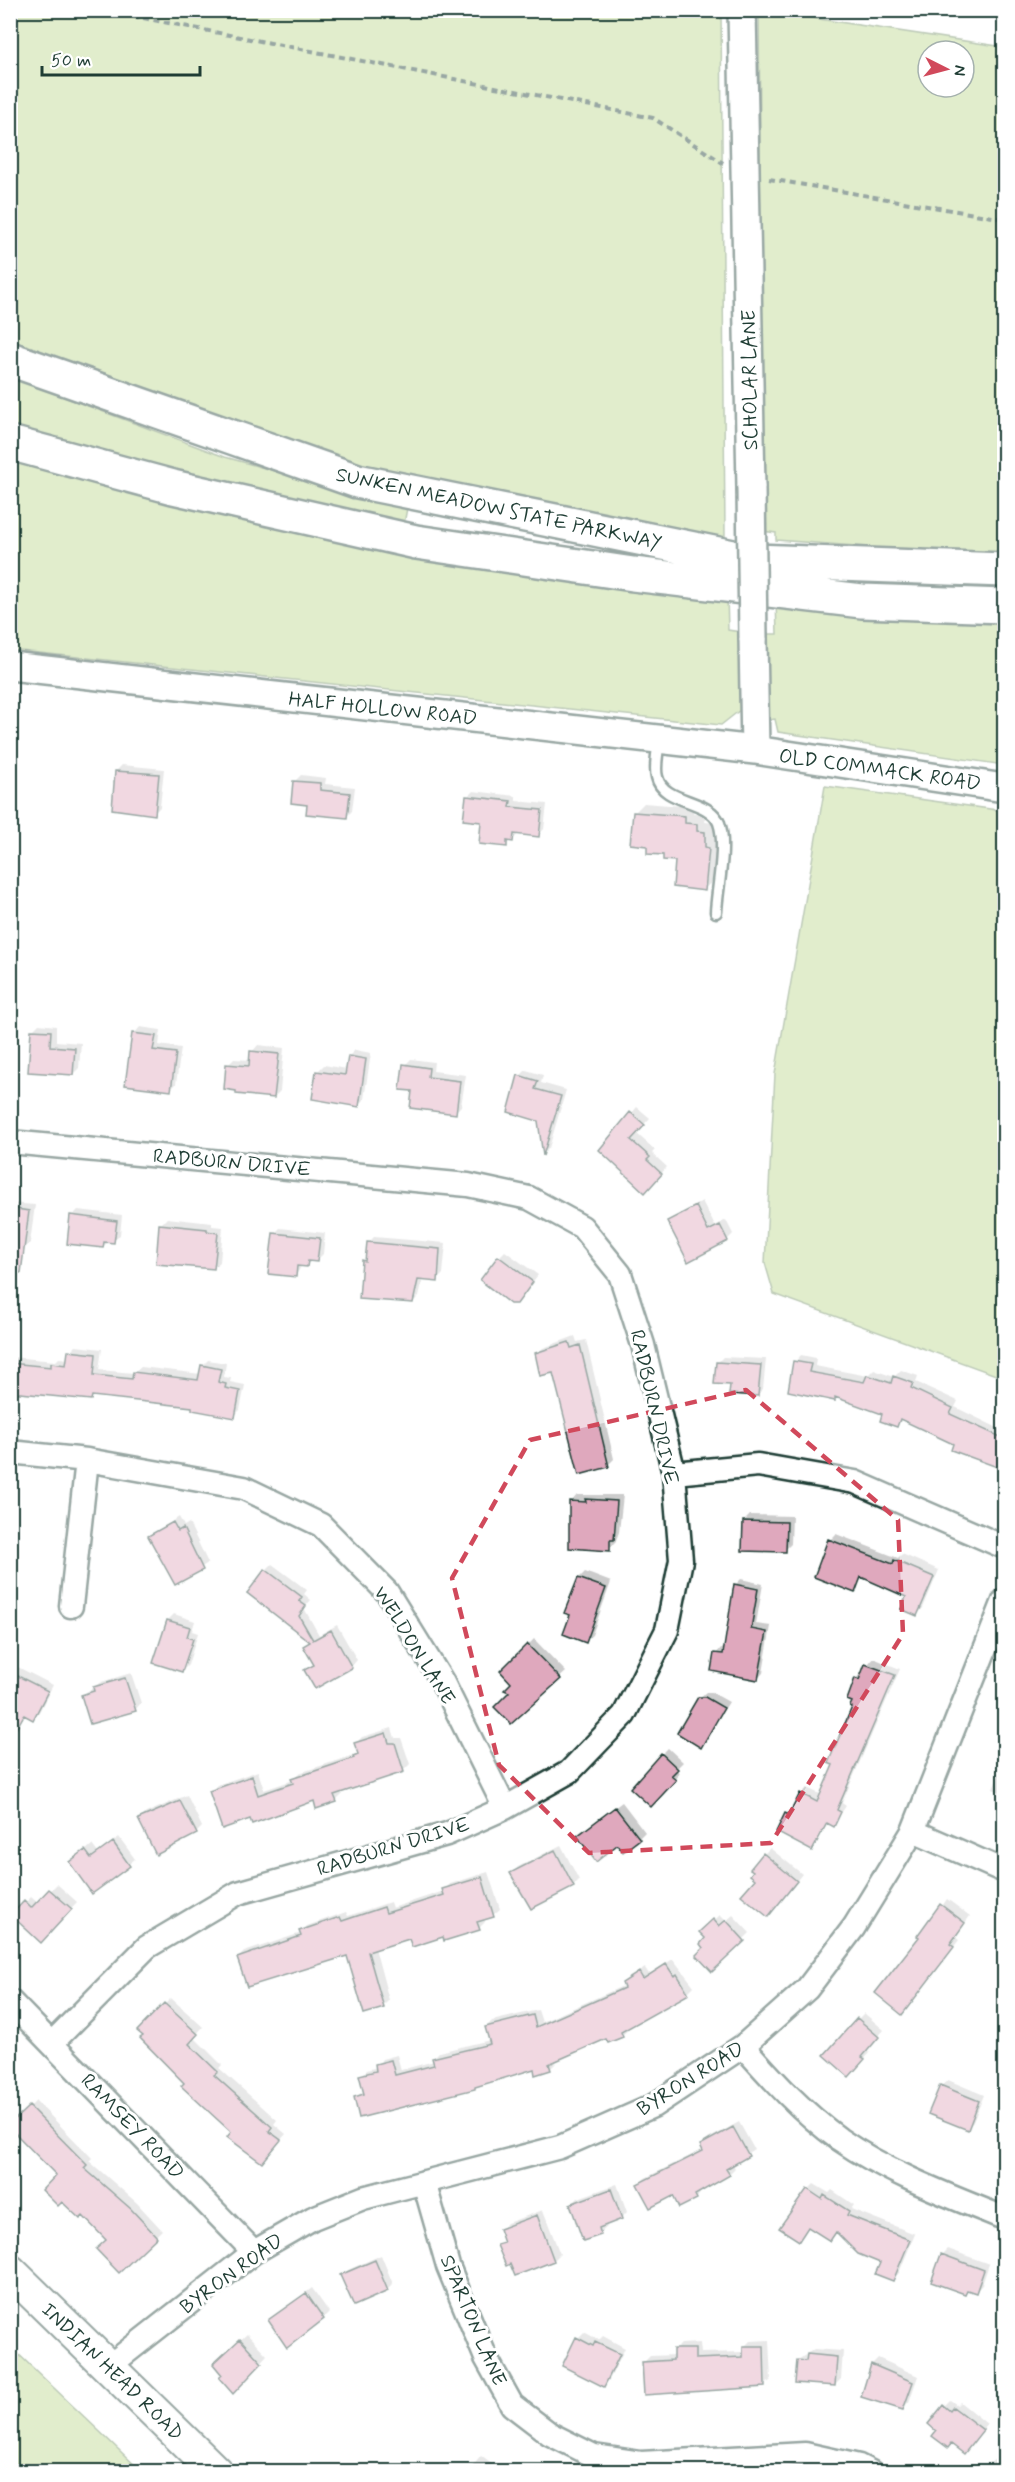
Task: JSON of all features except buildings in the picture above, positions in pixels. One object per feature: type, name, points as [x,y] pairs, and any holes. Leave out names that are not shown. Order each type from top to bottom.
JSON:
[{"type":"highway","name":"SUNKEN MEADOW STATE PARKWAY","points":[[10,359],[357,481],[753,561],[1005,570]]},
{"type":"highway","name":"SUNKEN MEADOW STATE PARKWAY","points":[[10,443],[173,487],[416,542],[633,574],[862,601],[1005,606]]},
{"type":"main road","name":"INDIAN HEAD ROAD","points":[[10,2271],[216,2472]]},
{"type":"street","name":"SCHOLAR LANE","points":[[742,10],[755,750]]},
{"type":"street","name":"HALF HOLLOW ROAD","points":[[10,666],[755,750]]},
{"type":"street","name":"OLD COMMACK ROAD","points":[[755,750],[1005,788]]},
{"type":"street","name":"RADBURN DRIVE","points":[[10,1142],[459,1184],[529,1198],[582,1227],[620,1274],[643,1345],[674,1473],[681,1560],[667,1630],[624,1714],[569,1772],[505,1808],[447,1834],[238,1893],[147,1947],[53,2042]]},
{"type":"street","name":"WELDON LANE","points":[[10,1452],[87,1460],[244,1488],[321,1525],[387,1592],[442,1681],[505,1808]]},
{"type":"street","points":[[71,1606],[87,1460]]},
{"type":"street","points":[[674,1473],[758,1465],[855,1482],[1005,1547]]},
{"type":"street","name":"BYRON ROAD","points":[[109,2366],[254,2252],[313,2218],[363,2198],[560,2147],[653,2106],[743,2046],[807,1989],[854,1927],[913,1831],[1005,1601]]},
{"type":"street","points":[[913,1831],[1005,1871]]},
{"type":"street","name":"RAMSEY ROAD","points":[[10,2001],[53,2042],[254,2252]]},
{"type":"street","points":[[743,2046],[789,2098],[839,2139],[874,2160],[1005,2217]]},
{"type":"street","name":"SPARTON LANE","points":[[424,2182],[448,2266],[486,2358],[512,2405],[550,2434],[594,2456],[641,2463],[806,2454],[859,2466],[871,2472]]},
{"type":"lane","points":[[659,740],[657,777],[664,789],[709,812],[719,823],[721,843],[716,912]]},
{"type":"path","points":[[102,10],[653,118],[745,176],[1005,219]]},
{"type":"highlighted area","points":[[746,1390],[898,1520],[903,1634],[771,1843],[589,1853],[499,1765],[452,1578],[530,1440]]},
{"type":"green space","points":[[10,11],[721,11],[725,538],[607,521],[336,460],[11,349]]},
{"type":"green space","points":[[759,11],[786,11],[786,14],[951,39],[916,39],[916,99],[976,99],[976,43],[1004,47],[1004,557],[776,540],[776,533],[763,531]]},
{"type":"green space","points":[[10,377],[225,457],[407,508],[404,524],[212,484],[11,426]]},
{"type":"green space","points":[[10,454],[116,487],[325,540],[637,583],[637,593],[682,592],[727,596],[728,630],[740,632],[740,710],[721,725],[11,650]]},
{"type":"green space","points":[[776,599],[1004,619],[1004,765],[778,732],[775,719],[768,720],[768,634],[777,634]]},
{"type":"green space","points":[[825,786],[1004,811],[1004,1378],[774,1294],[765,1263],[775,1074]]},
{"type":"green space","points":[[11,2347],[141,2471],[11,2471]]}]
